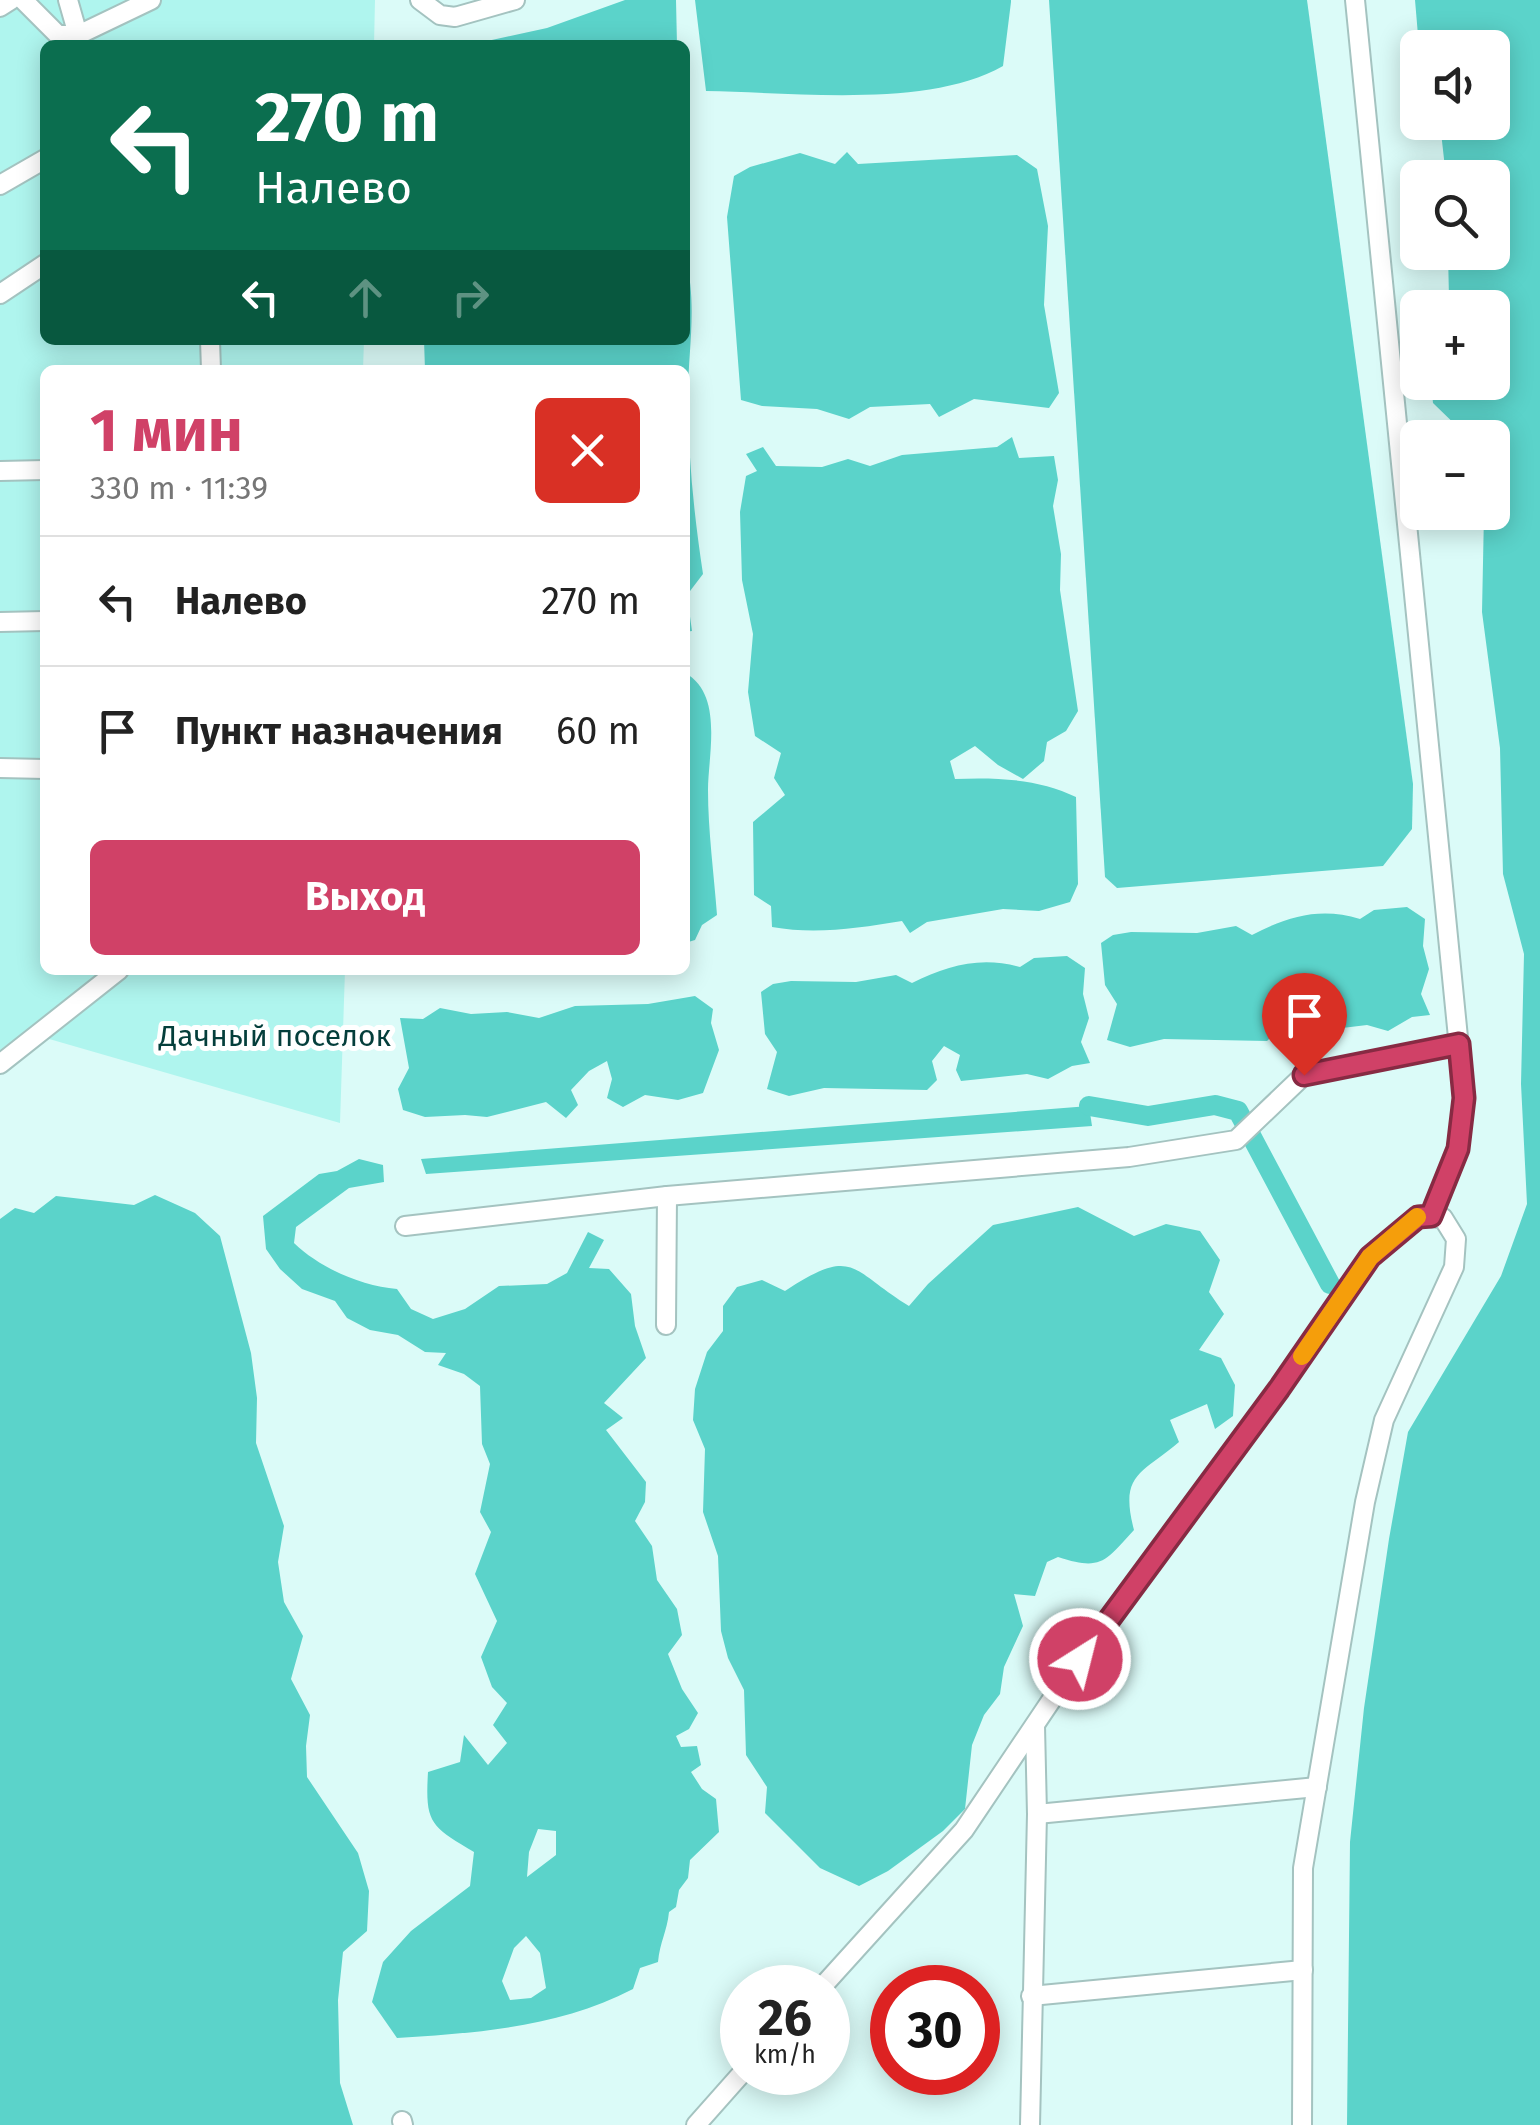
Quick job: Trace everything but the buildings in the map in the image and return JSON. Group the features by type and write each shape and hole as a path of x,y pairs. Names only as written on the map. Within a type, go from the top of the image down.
{"street":[{"path":"0,7 11,0"},
{"path":"23,0 59,40 151,0"},
{"path":"68,0 78,35"},
{"path":"420,0 440,16 454,17 516,0"},
{"path":"1354,0 1464,1098 1458,1149 1431,1216"},
{"path":"0,186 40,162"},
{"path":"0,294 40,267"},
{"path":"0,472 40,470"},
{"path":"0,622 40,621"},
{"path":"0,768 40,769"},
{"path":"0,1064 114,975"},
{"path":"405,1226 666,1196 1129,1157 1236,1140 1304,1075 1459,1044"},
{"path":"666,1196 666,1325"},
{"path":"842,1965 964,1830 1080,1659 1279,1389 1370,1257 1418,1217 1443,1218 1456,1240 1454,1266 1384,1420 1365,1502 1303,1868 1302,2125"},
{"path":"1030,2125 1037,1814 1035,1725"},
{"path":"1037,1814 1317,1787"},
{"path":"1031,1996 1303,1970"},
{"path":"696,2125 723,2095"}],"green space":[{"name":"Дачный поселок","path":"0,0 375,0 374,40 40,40 40,345 364,345 363,365 40,365 40,975 345,975 340,1123 25,1032 0,1050"}],"shaded area":[{"path":"625,0 676,0 677,40 492,40 547,28"},
{"path":"695,0 1011,2 1003,66 937,88 818,95 706,91"},
{"path":"1049,0 1307,0 1413,784 1412,829 1383,866 1117,888 1105,877"},
{"path":"1415,0 1540,0 1540,2125 1347,2125 1350,1842 1364,1708 1408,1432 1501,1276 1527,1204 1521,1084 1524,954 1503,874 1500,748 1482,612 1484,530 1510,530 1510,420 1450,420 1433,400 1510,400 1510,290 1449,290 1448,270 1510,270 1510,160 1444,160 1442,140 1510,140 1510,30 1418,30"},
{"path":"847,152 858,164 1017,155 1037,169 1048,226 1044,305 1059,393 1049,408 974,399 939,417 930,404 870,407 849,419 817,409 762,406 741,400 727,217 734,176 750,167 800,153 835,164"},
{"path":"690,286 692,309 689,365 425,365 424,345 690,345"},
{"path":"1012,437 1019,458 1054,456 1058,480 1053,506 1061,554 1060,590 1078,711 1066,731 1047,742 1044,761 1023,779 975,746 950,761 955,779 1017,781 1048,786 1076,797 1078,884 1070,902 1039,911 1003,909 927,922 910,933 902,921 821,930 772,927 771,906 754,895 753,822 785,795 774,778 781,753 755,736 748,692 753,634 742,580 740,512 746,476 757,471 746,454 763,447 776,466 822,467 848,459 870,466 902,455 997,447"},
{"path":"690,454 694,508 703,574 690,591"},
{"path":"690,677 705,695 711,726 708,805 717,915 702,925 695,940 690,942"},
{"path":"1407,907 1425,919 1423,946 1429,969 1421,994 1430,1015 1412,1017 1388,1031 1367,1025 1301,1033 1296,1022 1300,1006 1284,997 1272,1013 1277,1031 1267,1041 1164,1039 1130,1047 1107,1040 1117,1004 1105,985 1101,943 1113,935 1197,933 1236,926 1252,935 1305,915 1360,919 1374,910"},
{"path":"1067,956 1085,968 1083,994 1089,1018 1081,1042 1090,1063 1072,1066 1048,1079 1027,1074 961,1081 956,1070 960,1055 944,1046 932,1061 937,1080 927,1090 824,1088 789,1096 767,1089 777,1052 765,1034 761,992 773,984 856,982 896,975 912,983 965,964 992,962 1020,967 1034,958"},
{"path":"695,996 713,1009 711,1023 719,1050 703,1093 678,1100 645,1095 623,1107 607,1098 612,1079 607,1061 589,1071 571,1090 578,1105 566,1118 546,1102 487,1117 425,1117 403,1110 398,1089 409,1068 400,1018 423,1019 440,1008 539,1018 575,1006 648,1004"},
{"path":"1089,1106 1092,1126 426,1174 421,1159"},
{"path":"359,1159 383,1165 384,1182 349,1188 296,1227 294,1243 342,1274 397,1289 411,1309 433,1319 465,1309 499,1286 547,1284 567,1273 588,1232 604,1240 589,1268 609,1269 631,1294 635,1326 646,1358 604,1403 623,1418 606,1430 646,1482 645,1502 635,1521 652,1546 657,1580 677,1609 682,1635 668,1654 682,1689 698,1713 689,1729 676,1736 681,1747 697,1746 701,1765 691,1772 702,1789 716,1799 719,1832 690,1860 688,1878 679,1890 676,1907 669,1912 658,1962 640,1968 633,1989 548,2020 397,2038 372,2002 383,1962 411,1931 470,1886 474,1852 433,1821 428,1802 428,1772 460,1762 464,1735 488,1765 507,1743 493,1725 507,1703 492,1687 481,1657 497,1621 475,1574 491,1532 480,1512 490,1464 482,1444 480,1386 464,1374 438,1365 446,1353 425,1352 398,1335 370,1330 347,1318 335,1301 302,1289 266,1249 263,1216 319,1174 337,1171","holes":["538,1829 556,1831 556,1855 527,1877 529,1852","526,1936 540,1953 546,1988 531,1998 510,2000 502,1981 514,1948"]},
{"path":"155,1195 195,1213 220,1236 251,1353 257,1398 256,1443 284,1526 278,1562 284,1602 303,1636 291,1679 310,1715 307,1777 358,1853 369,1891 367,1931 343,1952 338,2000 340,2083 353,2125 0,2125 0,1219 15,1208 34,1213 56,1196 134,1205"},
{"path":"1078,1207 1134,1236 1166,1224 1200,1231 1220,1260 1209,1292 1224,1314 1199,1350 1221,1358 1235,1385 1233,1416 1215,1429 1207,1404 1170,1420 1179,1442 1145,1469 1132,1486 1130,1511 1134,1530 1101,1561 1084,1563 1058,1557 1047,1562 1035,1596 1014,1594 1023,1626 1004,1667 1000,1694 984,1715 972,1745 965,1809 943,1831 888,1871 859,1886 820,1868 765,1813 767,1787 746,1755 744,1690 728,1658 721,1631 718,1556 703,1512 705,1449 693,1420 695,1389 707,1352 723,1331 723,1306 737,1287 762,1280 785,1291 808,1277 839,1266 862,1273 909,1306 993,1225"}],"waterway":[{"path":"1089,1106 1148,1116 1215,1105 1238,1111 1330,1284"}],"slow traffic":[{"path":"1302,1356 1370,1257 1417,1217"}],"route":[{"path":"1080,1659 1279,1389 1370,1257 1418,1217 1431,1216 1458,1149 1464,1098 1459,1044 1304,1075"}]}
